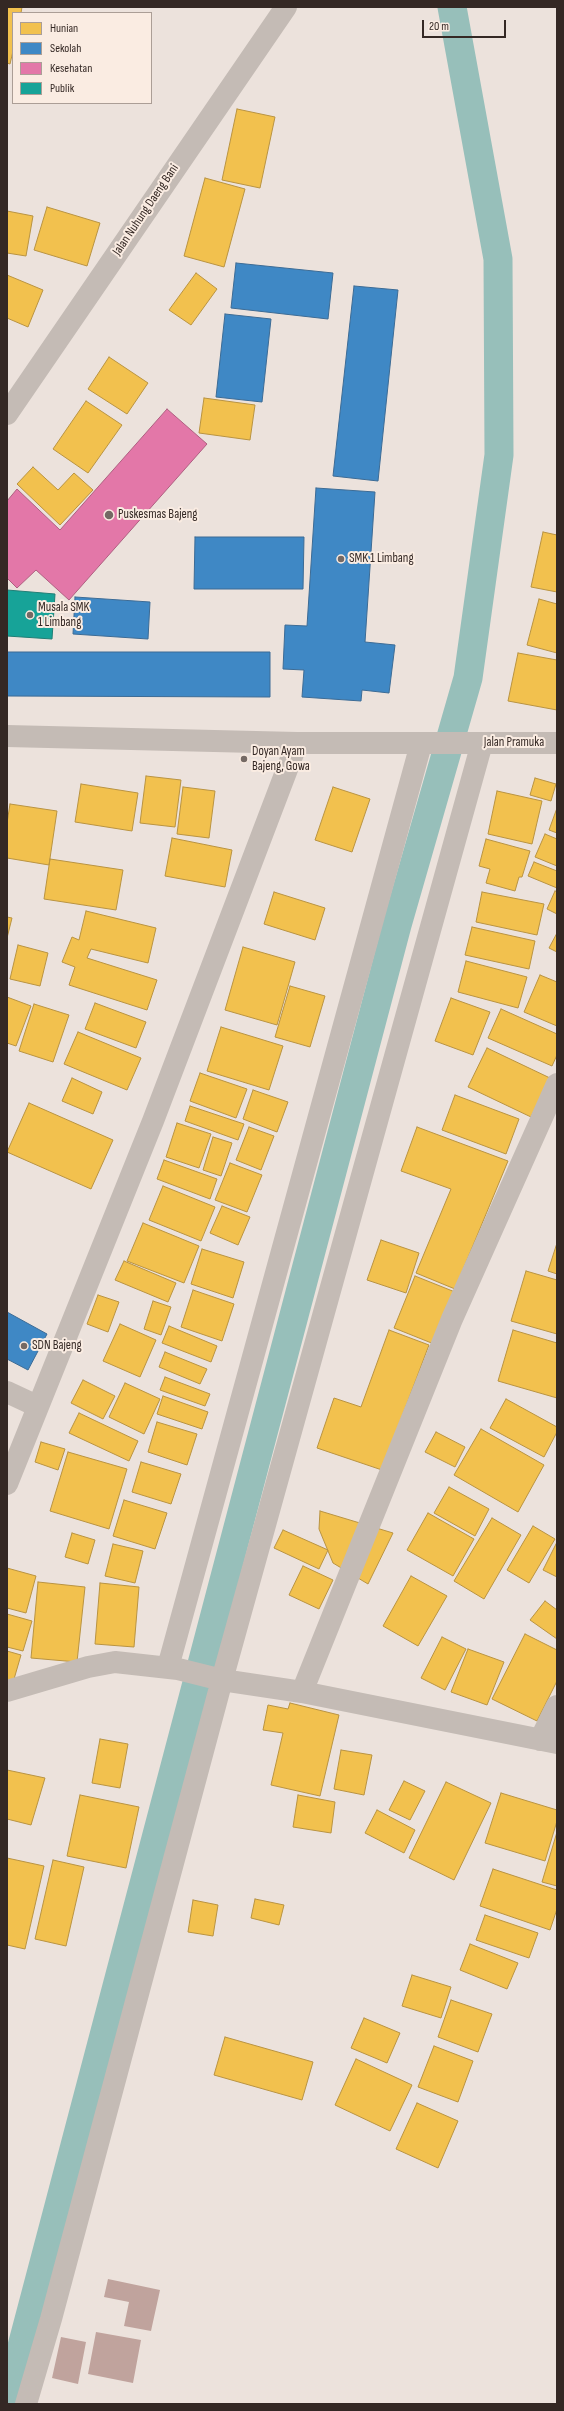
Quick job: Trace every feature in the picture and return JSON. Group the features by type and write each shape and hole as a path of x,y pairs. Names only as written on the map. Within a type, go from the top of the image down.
{"street":[{"name":"Jalan Nuhung Daeng Bani","path":"7,414 286,7"},
{"name":"Jalan Pramuka","path":"7,736 297,743 557,743"},
{"path":"7,1484 37,1406 153,1121 297,743"},
{"path":"173,1668 427,744"},
{"path":"26,2404 53,2311 217,1679 476,744"},
{"path":"302,1692 452,1319 557,1084"},
{"path":"7,1392 37,1406"},
{"path":"7,1691 88,1667 115,1662 173,1668 217,1679 302,1692 548,1741 557,1706"}],"building: Hunian":[{"path":"7,7 22,7 21,12 12,12 12,55 10,64 7,63"},
{"path":"237,109 275,117 260,188 222,180"},
{"path":"205,178 245,189 224,267 184,256"},
{"path":"47,207 100,223 87,266 34,250"},
{"path":"7,211 33,216 26,256 7,253"},
{"path":"196,273 217,289 191,325 169,310"},
{"path":"7,275 43,290 28,327 7,318"},
{"path":"109,357 148,383 127,414 88,389"},
{"path":"204,398 255,405 250,440 199,433"},
{"path":"86,401 122,425 88,473 53,449"},
{"path":"33,467 58,490 74,473 93,490 60,525 17,484"},
{"path":"543,532 557,535 557,592 531,587"},
{"path":"539,599 557,604 557,653 527,645"},
{"path":"518,653 557,660 557,710 508,701"},
{"path":"146,776 181,780 175,827 140,823"},
{"path":"535,778 556,784 551,801 530,795"},
{"path":"81,784 138,793 132,831 75,822"},
{"path":"183,787 215,791 209,838 177,834"},
{"path":"333,787 370,799 352,852 315,840"},
{"path":"497,791 542,801 532,844 488,834"},
{"path":"10,804 57,811 49,865 7,858 7,823"},
{"path":"557,808 557,833 549,830"},
{"path":"545,834 557,839 557,866 535,857"},
{"path":"172,838 232,850 225,887 165,876"},
{"path":"486,839 530,851 522,877 519,877 515,891 486,883 490,869 479,866"},
{"path":"50,859 123,870 116,910 44,899"},
{"path":"534,862 557,871 557,888 528,876"},
{"path":"555,891 557,892 557,914 547,909"},
{"path":"274,892 325,908 315,940 264,924"},
{"path":"482,892 544,904 537,935 476,922"},
{"path":"86,911 156,928 148,963 91,949 87,958 157,980 147,1010 69,985 75,967 62,962 72,937 79,940"},
{"path":"7,917 12,918 7,938"},
{"path":"472,927 535,941 529,969 465,955"},
{"path":"557,933 557,952 549,948"},
{"path":"18,945 48,953 40,986 10,979"},
{"path":"243,947 295,962 277,1025 225,1010"},
{"path":"466,961 527,977 518,1008 458,992"},
{"path":"540,975 557,982 557,1026 524,1012"},
{"path":"290,986 325,996 310,1047 275,1037"},
{"path":"7,997 31,1006 16,1046 7,1043"},
{"path":"451,998 490,1012 473,1055 435,1041"},
{"path":"95,1003 146,1022 136,1048 85,1029"},
{"path":"34,1004 69,1015 53,1062 19,1051"},
{"path":"501,1009 557,1034 557,1055 552,1066 488,1038"},
{"path":"221,1027 283,1046 269,1090 207,1071"},
{"path":"78,1032 141,1058 127,1090 64,1064"},
{"path":"487,1048 550,1078 531,1117 468,1087"},
{"path":"200,1073 247,1089 236,1118 190,1101"},
{"path":"72,1078 102,1092 93,1114 62,1101"},
{"path":"253,1090 288,1102 277,1132 243,1119"},
{"path":"455,1095 519,1119 506,1154 442,1130"},
{"path":"29,1103 113,1140 91,1189 7,1152"},
{"path":"190,1106 244,1124 238,1140 185,1121"},
{"path":"177,1123 211,1134 199,1168 166,1157"},
{"path":"249,1127 274,1136 261,1170 236,1160"},
{"path":"417,1127 508,1161 455,1289 416,1273 451,1189 401,1171"},
{"path":"213,1137 232,1143 221,1176 203,1170"},
{"path":"164,1160 217,1179 210,1199 157,1179"},
{"path":"230,1163 262,1175 247,1212 215,1200"},
{"path":"163,1186 215,1207 201,1241 149,1220"},
{"path":"222,1206 250,1217 238,1245 210,1233"},
{"path":"143,1223 199,1246 184,1283 127,1261"},
{"path":"381,1240 419,1253 406,1293 367,1280"},
{"path":"557,1243 557,1274 548,1271"},
{"path":"202,1249 244,1262 233,1298 191,1284"},
{"path":"124,1261 176,1283 168,1302 115,1280"},
{"path":"526,1271 557,1280 557,1334 511,1321"},
{"path":"415,1276 455,1292 434,1344 394,1328"},
{"path":"193,1290 234,1304 222,1341 181,1327"},
{"path":"98,1295 119,1302 108,1332 87,1324"},
{"path":"153,1301 171,1307 161,1335 144,1329"},
{"path":"120,1324 156,1340 140,1377 103,1361"},
{"path":"169,1326 217,1346 211,1362 162,1343"},
{"path":"389,1330 429,1345 382,1470 317,1448 334,1398 361,1407"},
{"path":"513,1330 557,1343 557,1398 498,1381"},
{"path":"165,1352 207,1369 200,1384 159,1367"},
{"path":"165,1377 210,1394 205,1406 160,1390"},
{"path":"83,1380 115,1396 103,1419 71,1403"},
{"path":"125,1383 160,1399 144,1434 109,1417"},
{"path":"163,1396 208,1412 202,1429 157,1414"},
{"path":"506,1399 557,1427 557,1432 544,1457 490,1428"},
{"path":"79,1413 138,1441 129,1461 69,1433"},
{"path":"157,1422 197,1434 187,1465 148,1452"},
{"path":"481,1429 544,1465 518,1512 454,1475"},
{"path":"436,1432 465,1447 455,1467 425,1452"},
{"path":"41,1442 65,1449 58,1470 35,1462"},
{"path":"68,1452 127,1469 109,1529 50,1511"},
{"path":"141,1462 181,1474 171,1504 132,1492"},
{"path":"449,1487 489,1509 475,1536 434,1513"},
{"path":"124,1500 167,1513 155,1549 113,1536"},
{"path":"320,1511 393,1533 368,1584 333,1563 319,1529"},
{"path":"428,1513 474,1539 453,1576 407,1550"},
{"path":"492,1518 521,1535 484,1599 454,1581"},
{"path":"533,1526 555,1539 529,1583 507,1570"},
{"path":"283,1530 328,1550 319,1569 274,1548"},
{"path":"72,1533 95,1540 88,1564 65,1557"},
{"path":"557,1542 557,1577 543,1570"},
{"path":"113,1544 143,1551 135,1583 105,1576"},
{"path":"303,1566 333,1580 319,1609 289,1595"},
{"path":"7,1568 36,1576 26,1613 7,1608"},
{"path":"411,1576 447,1596 418,1646 383,1626"},
{"path":"38,1582 85,1587 77,1662 31,1658"},
{"path":"100,1583 139,1587 134,1647 95,1644"},
{"path":"545,1601 557,1610 557,1639 530,1620"},
{"path":"7,1614 32,1621 23,1651 7,1647"},
{"path":"525,1634 557,1650 557,1681 537,1721 492,1699"},
{"path":"442,1637 466,1649 445,1690 421,1678"},
{"path":"468,1649 504,1662 487,1705 451,1692"},
{"path":"7,1651 21,1655 12,1686 7,1684"},
{"path":"290,1703 339,1715 320,1796 271,1785 283,1733 263,1730 268,1705 288,1709"},
{"path":"100,1739 128,1744 120,1788 92,1783"},
{"path":"341,1750 372,1755 364,1795 334,1789"},
{"path":"7,1770 45,1778 31,1825 7,1819"},
{"path":"404,1781 425,1791 410,1820 389,1810"},
{"path":"446,1782 491,1803 454,1880 409,1858"},
{"path":"501,1793 557,1810 557,1821 545,1861 485,1843"},
{"path":"80,1795 139,1807 126,1868 67,1856"},
{"path":"298,1795 335,1802 331,1833 293,1827"},
{"path":"377,1810 415,1830 404,1853 365,1833"},
{"path":"557,1832 557,1886 542,1882"},
{"path":"7,1858 44,1866 25,1949 7,1945"},
{"path":"53,1860 84,1867 66,1946 35,1939"},
{"path":"493,1869 557,1890 557,1909 550,1930 480,1906"},
{"path":"255,1899 284,1905 279,1925 251,1918"},
{"path":"193,1900 218,1905 213,1936 188,1932"},
{"path":"485,1915 538,1933 529,1958 476,1940"},
{"path":"470,1944 518,1963 507,1989 460,1970"},
{"path":"412,1975 451,1987 441,2018 402,2006"},
{"path":"451,2000 492,2014 478,2052 438,2037"},
{"path":"364,2018 400,2033 387,2063 351,2048"},
{"path":"225,2037 313,2062 302,2100 214,2075"},
{"path":"434,2046 473,2061 458,2102 418,2087"},
{"path":"356,2059 412,2085 390,2131 335,2105"},
{"path":"417,2103 458,2121 438,2168 396,2149"}],"building: Sekolah":[{"path":"236,263 333,273 328,319 231,308"},
{"path":"354,286 398,290 378,481 333,476"},
{"path":"225,314 271,319 262,402 216,397"},
{"name":"SMK 1 Limbang","path":"316,488 375,492 365,642 395,645 389,693 362,690 361,701 302,697 304,670 283,669 285,625 307,626"},
{"path":"195,537 304,537 303,589 194,589"},
{"path":"75,597 150,602 148,639 73,634"},
{"path":"7,652 270,652 270,697 7,696"},
{"name":"SDN Bajeng","path":"7,1312 47,1334 28,1370 7,1359"}],"building: Kesehatan":[{"name":"Puskesmas Bajeng","path":"167,409 207,444 69,600 36,570 17,588 7,578 7,501 17,489 60,530"}],"building: Publik":[{"name":"Musala SMK 1 Limbang","path":"7,590 55,594 52,639 7,636"}],"building: Lainnya":[{"path":"108,2279 160,2290 151,2331 124,2326 129,2302 104,2297"},
{"path":"96,2332 141,2340 133,2383 88,2374"},
{"path":"61,2337 86,2342 78,2384 52,2378"}],"waterway":[{"path":"7,2403 397,925 468,678 499,455 498,259 452,7"}],"place":[{"name":"Puskesmas Bajeng","path":"109,515"},
{"name":"SMK 1 Limbang","path":"341,559"},
{"name":"Musala SMK 1 Limbang","path":"30,615"},
{"name":"Doyan Ayam Bajeng, Gowa","path":"244,759"},
{"name":"SDN Bajeng","path":"24,1346"}]}
